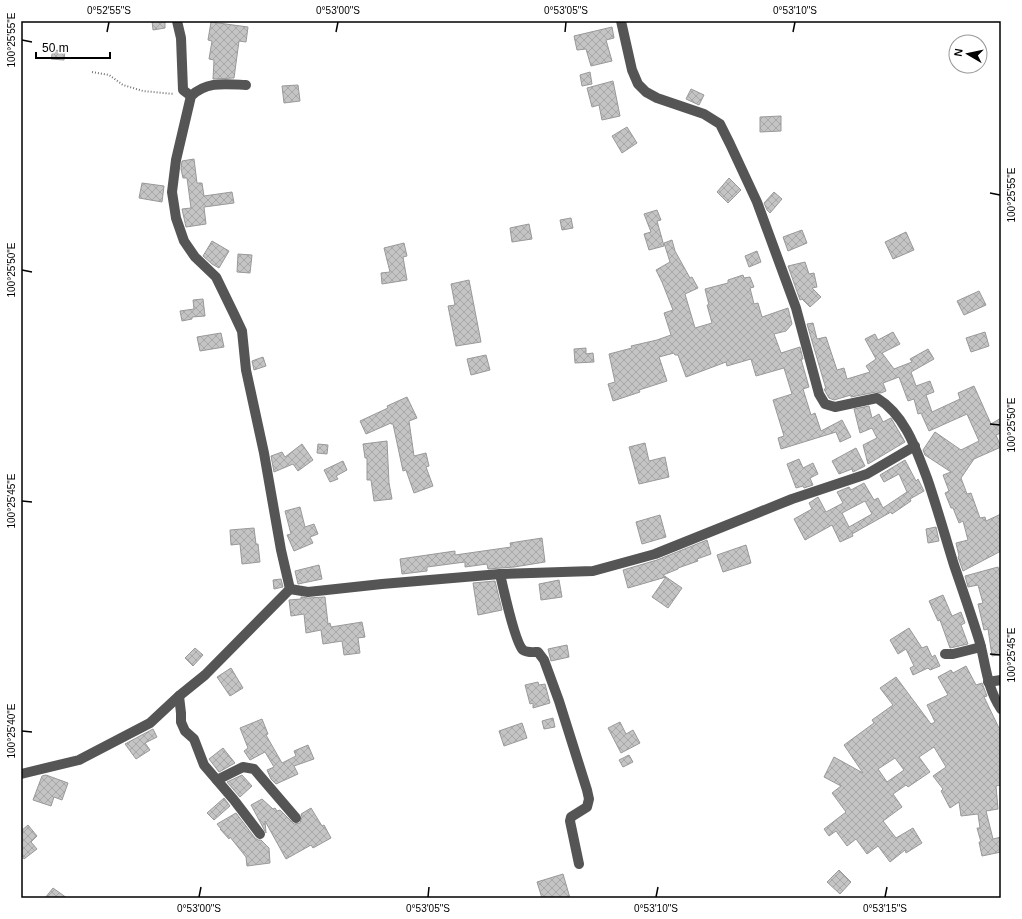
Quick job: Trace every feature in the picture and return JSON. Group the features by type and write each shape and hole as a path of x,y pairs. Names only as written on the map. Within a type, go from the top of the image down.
{"street":[{"path":"177,21 181,38 183,90 191,96"},
{"path":"621,21 632,70 638,84 646,92 657,98 704,114 720,124 760,209 796,308 819,394 825,404 835,407 876,398 885,403 897,416 915,446 939,512 981,647 988,682 1001,709"},
{"path":"246,85 211,85 199,88 191,96 176,160 172,192 176,218 184,241 195,257 216,277 242,331 246,370 290,589"},
{"path":"290,589 308,592 500,574 593,571 655,554 792,499 867,474 915,446"},
{"path":"500,574 507,606 519,643 523,650 527,652 538,652 544,660 559,701 587,790 589,799 588,807 571,817 570,821 579,864"},
{"path":"21,774 79,760 150,723 179,696 205,675 290,589"},
{"path":"945,654 954,654 981,647"},
{"path":"988,682 1001,680"},
{"path":"179,696 181,722 185,731 194,739 204,765 243,811 260,834"},
{"path":"217,780 243,767 254,769 296,818"}],"path":[{"path":"92,72 109,75 123,85 143,91 191,96"}],"building":[{"path":"152,21 165,21 165,28 153,30"},
{"path":"211,22 248,27 246,42 239,41 234,78 213,79 214,60 209,59 212,41 208,40"},
{"path":"612,27 614,38 606,40 612,61 591,66 586,49 577,50 574,36"},
{"path":"53,50 65,51 64,60 51,59"},
{"path":"590,72 592,84 582,86 580,75"},
{"path":"613,81 620,116 602,120 599,105 592,107 587,88"},
{"path":"298,85 300,101 284,103 282,86"},
{"path":"691,89 704,95 699,105 686,99"},
{"path":"781,116 781,131 760,132 760,117"},
{"path":"627,127 637,143 622,153 612,136"},
{"path":"194,159 197,183 202,183 204,196 232,192 234,203 204,207 206,224 186,227 182,209 191,208 187,178 183,178 181,169 182,161"},
{"path":"729,178 741,190 728,203 717,192"},
{"path":"142,183 164,186 162,202 139,198"},
{"path":"774,192 782,199 770,213 764,203"},
{"path":"657,210 661,220 657,221 664,246 649,250 644,234 651,232 644,214"},
{"path":"571,218 573,228 562,230 560,220"},
{"path":"529,224 532,239 512,242 510,228"},
{"path":"802,230 807,243 788,251 783,237"},
{"path":"906,232 914,250 893,259 885,242"},
{"path":"672,240 675,251 690,278 692,277 698,288 685,294 695,328 712,323 707,305 709,305 705,289 728,283 728,280 743,275 744,278 750,277 754,287 750,288 754,304 758,303 762,317 788,308 792,324 786,331 774,334 781,353 800,347 803,359 801,359 809,387 803,389 811,415 815,413 821,431 842,420 851,437 840,442 836,432 781,449 778,438 784,436 773,400 792,394 784,368 756,376 751,359 727,366 726,362 686,377 678,355 675,355 674,353 659,357 667,381 639,390 640,392 613,401 608,384 615,382 609,354 632,348 631,346 671,335 664,313 673,310 656,270 670,262 664,243"},
{"path":"212,241 229,251 219,268 203,256"},
{"path":"404,243 407,256 403,257 407,280 382,284 381,273 390,272 384,248"},
{"path":"757,251 761,262 749,267 745,256"},
{"path":"238,254 252,255 250,273 237,272"},
{"path":"805,262 809,274 814,273 817,287 812,288 821,297 810,307 802,299 800,300 788,266"},
{"path":"469,280 481,342 456,346 448,306 455,305 451,284"},
{"path":"979,291 986,305 964,315 957,301"},
{"path":"203,299 205,316 192,317 192,319 182,321 180,311 194,309 193,300"},
{"path":"813,323 817,339 826,337 837,370 844,368 847,379 870,372 866,366 876,359 865,339 875,334 878,340 893,332 900,344 882,353 894,369 912,362 910,359 928,349 934,359 911,372 916,386 930,381 934,392 926,395 932,412 960,399 958,393 974,386 991,424 1001,418 1001,433 996,435 1001,447 974,459 961,478 967,494 971,493 980,518 985,517 986,521 1001,514 1001,551 963,571 958,557 956,543 968,540 963,521 959,523 945,493 949,491 943,475 951,472 925,455 923,450 935,432 961,450 979,441 967,414 929,431 921,413 918,414 914,399 908,401 899,377 883,383 886,391 881,393 876,392 851,397 851,395 834,400 829,398 824,389 826,389 807,324"},
{"path":"985,332 989,346 971,352 966,338"},
{"path":"221,333 224,347 200,351 197,337"},
{"path":"586,348 586,354 593,353 594,362 575,363 574,349"},
{"path":"486,355 490,370 471,375 467,359"},
{"path":"263,357 266,366 254,370 252,361"},
{"path":"407,397 417,418 409,421 414,456 426,453 429,466 426,467 433,486 414,493 406,470 403,471 393,424 391,423 366,434 360,421"},
{"path":"869,406 872,418 879,414 883,422 891,418 905,442 868,464 863,445 877,438 872,428 860,433 854,409"},
{"path":"387,441 389,483 392,499 374,501 371,480 367,480 367,458 365,458 363,444"},
{"path":"645,443 649,461 665,457 669,477 639,484 629,447"},
{"path":"302,444 313,460 298,471 293,464 274,472 271,456 282,452 285,457"},
{"path":"318,444 328,445 327,454 317,453"},
{"path":"856,448 865,466 853,472 852,469 839,474 832,461"},
{"path":"799,459 803,468 813,463 818,474 810,478 813,485 804,488 803,486 796,488 787,464"},
{"path":"905,460 916,481 918,479 924,491 910,499 911,501 892,514 891,512 852,534 853,536 840,542 832,525 805,540 794,519 812,509 809,503 818,497 826,512 843,503 837,492 849,487 851,490 864,483 874,500 878,498 883,508 907,492 899,474 884,482 880,475","holes":["865,501 872,514 849,527 842,513"]},
{"path":"343,461 347,470 336,476 338,479 330,482 324,470"},
{"path":"300,507 305,527 314,524 318,534 310,537 313,543 294,551 287,535 291,534 285,511"},
{"path":"660,515 666,537 642,544 636,522"},
{"path":"936,527 939,541 928,543 926,529"},
{"path":"254,528 260,562 242,564 240,544 231,545 230,530"},
{"path":"542,538 545,562 488,569 487,564 465,567 465,562 427,567 427,571 402,574 400,559 455,551 455,555 511,547 510,543"},
{"path":"707,540 711,554 697,559 698,561 663,575 666,577 628,588 623,570 657,560"},
{"path":"746,545 751,563 723,572 717,555"},
{"path":"319,565 322,579 298,584 295,571"},
{"path":"998,567 1001,577 1001,596 999,596 1001,605 1001,654 992,656 988,629 984,630 978,604 983,603 978,585 968,587 965,576"},
{"path":"666,577 682,588 668,608 652,597"},
{"path":"281,579 283,587 274,589 273,580"},
{"path":"559,580 562,597 541,600 539,584"},
{"path":"495,581 502,610 478,615 473,583"},
{"path":"943,595 952,616 961,612 965,623 961,625 968,644 950,648 940,620 938,621 929,601"},
{"path":"301,597 325,597 328,624 330,623 331,627 362,622 365,637 358,638 360,653 344,655 342,641 323,644 321,630 306,633 304,614 291,616 289,600 301,599"},
{"path":"909,628 922,648 927,646 932,657 935,655 940,666 930,670 928,668 913,675 910,668 914,666 906,649 898,654 890,640"},
{"path":"567,645 569,657 551,661 548,649"},
{"path":"195,648 203,655 193,666 185,658"},
{"path":"966,666 976,685 982,683 987,696 984,697 999,728 1001,728 1001,785 996,786 998,809 986,811 993,839 1001,837 1001,852 982,856 979,842 981,842 977,828 980,828 978,814 961,816 959,802 950,808 941,791 943,789 933,776 946,767 934,747 919,757 930,772 908,787 906,785 893,794 902,807 883,821 896,838 913,828 922,843 906,853 905,850 890,862 878,846 867,854 856,839 847,846 836,831 829,836 824,829 846,812 832,793 841,786 824,777 834,757 863,773 844,745 874,723 872,720 893,705 880,688 896,677 931,724 935,722 927,705 948,695 938,677 951,670 953,673","holes":["895,758 904,770 887,782 878,769"]},
{"path":"231,668 243,688 230,696 217,677"},
{"path":"538,682 539,685 545,684 550,703 533,708 533,703 530,704 525,685"},
{"path":"553,718 555,727 544,729 542,721"},
{"path":"262,719 268,734 266,735 282,763 296,756 294,751 308,745 314,759 294,766 298,774 276,784 271,779 267,770 274,767 265,752 250,760 244,751 248,748 240,728"},
{"path":"620,722 626,734 633,730 640,743 621,753 608,728"},
{"path":"522,723 527,738 504,746 499,731"},
{"path":"153,729 157,737 145,743 150,750 136,759 125,744"},
{"path":"223,748 235,763 219,772 209,759"},
{"path":"629,755 633,762 623,767 619,760"},
{"path":"46,775 68,783 62,800 54,797 51,806 33,800 42,776"},
{"path":"242,775 252,786 240,797 227,782"},
{"path":"224,798 230,806 214,820 207,813"},
{"path":"262,799 273,809 275,808 277,811 280,810 294,824 300,823 302,817 301,814 311,808 322,826 324,825 331,838 313,848 311,845 286,859 265,821 266,833 251,805"},
{"path":"236,813 255,838 261,840 269,848 270,863 247,866 246,857 230,837 229,839 220,829 217,824"},
{"path":"28,825 37,836 31,842 37,849 24,859 21,854 21,831"},
{"path":"839,870 851,882 840,894 827,882"},
{"path":"563,874 570,898 542,898 537,882"},
{"path":"53,888 67,898 45,898"}]}
